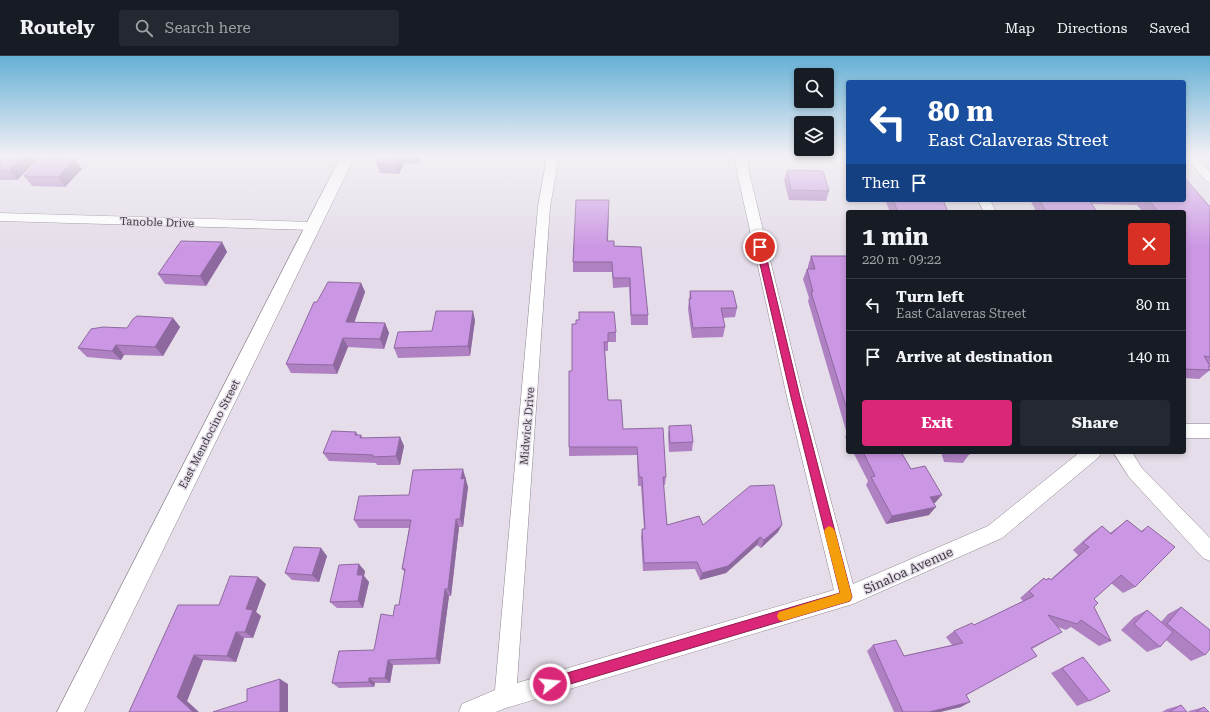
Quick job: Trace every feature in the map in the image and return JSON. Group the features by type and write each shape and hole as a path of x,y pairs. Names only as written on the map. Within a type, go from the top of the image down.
{"street":[{"name":"East Mendocino Street","path":"70,712 333,187"},
{"name":"Midwick Drive","path":"505,697 544,207 548,187"},
{"path":"746,187 795,397 846,597"},
{"name":"Tanoble Drive","path":"0,217 313,226"},
{"path":"1186,431 1210,431"},
{"name":"Sinaloa Avenue","path":"470,712 505,697 846,597 995,532 1091,454"},
{"path":"1123,454 1135,472 1210,552"}],"building":[{"path":"790,187 828,187 829,191 791,190"},
{"path":"1186,187 1192,187 1210,207 1210,357 1204,356 1210,366 1208,367 1210,370 1186,369 1186,210 1156,210 1150,202 1186,202"},
{"path":"576,200 609,200 607,241 614,241 614,246 641,247 648,315 631,315 630,278 613,278 612,262 573,262"},
{"path":"894,202 944,202 947,210 897,210"},
{"path":"1040,202 1090,202 1096,210 1046,210"},
{"path":"181,241 222,242 200,276 158,274"},
{"path":"811,256 846,256 846,406 811,292 813,292 807,269 815,269"},
{"path":"328,282 361,283 346,322 385,323 380,339 343,338 333,365 286,364 314,302 317,302"},
{"path":"690,291 733,291 737,308 721,308 725,327 693,328 689,299 691,299"},
{"path":"436,311 473,311 468,346 394,348 398,332 432,331"},
{"path":"579,312 614,312 616,332 608,333 608,342 604,342 608,400 621,400 623,429 663,428 666,477 663,477 667,525 699,516 703,525 750,486 774,485 782,525 764,540 760,537 728,566 702,573 697,562 644,563 642,529 645,529 642,477 639,477 637,447 569,447 569,371 572,371 572,324 576,324 576,320 579,320"},
{"path":"137,316 173,318 155,347 116,345 112,351 78,348 91,329 103,327 127,328"},
{"path":"691,425 693,442 670,443 669,426"},
{"path":"332,431 356,432 355,435 361,435 360,438 400,437 396,456 373,457 373,455 323,453"},
{"path":"864,454 902,454 911,469 925,466 942,495 930,497 936,507 892,516 871,477 875,476"},
{"path":"463,469 461,479 465,478 460,519 456,519 448,589 445,589 436,658 388,660 385,678 369,678 369,682 332,683 339,651 374,650 381,614 393,616 395,605 399,605 405,569 402,569 411,520 354,520 359,496 409,495 413,470"},
{"path":"1127,520 1142,532 1148,526 1175,547 1135,587 1121,575 1094,599 1098,603 1094,607 1111,641 1081,620 1077,624 1048,615 1062,632 1031,648 1037,656 966,695 970,702 929,712 903,712 873,645 896,640 904,656 963,643 954,631 972,623 974,625 1034,596 1029,591 1044,578 1046,580 1049,578 1051,580 1089,547 1083,543 1102,526 1111,534"},
{"path":"294,547 321,548 312,575 285,573"},
{"path":"359,564 357,575 363,575 358,601 330,602 339,565"},
{"path":"230,576 258,577 246,609 253,610 245,632 236,632 227,656 194,655 177,697 193,712 129,712 178,605 219,605"},
{"path":"1181,607 1210,630 1210,649 1205,655 1167,624"},
{"path":"1147,610 1173,632 1160,647 1134,624"},
{"path":"1083,657 1110,691 1089,701 1062,668"},
{"path":"280,679 280,712 213,712 247,701 247,689"},
{"path":"1181,705 1187,712 1169,712"},
{"path":"1204,707 1209,712 1196,712"}],"slow traffic":[{"path":"783,616 846,597 829,531"}],"route":[{"path":"550,684 846,597 795,397 760,247"}]}
